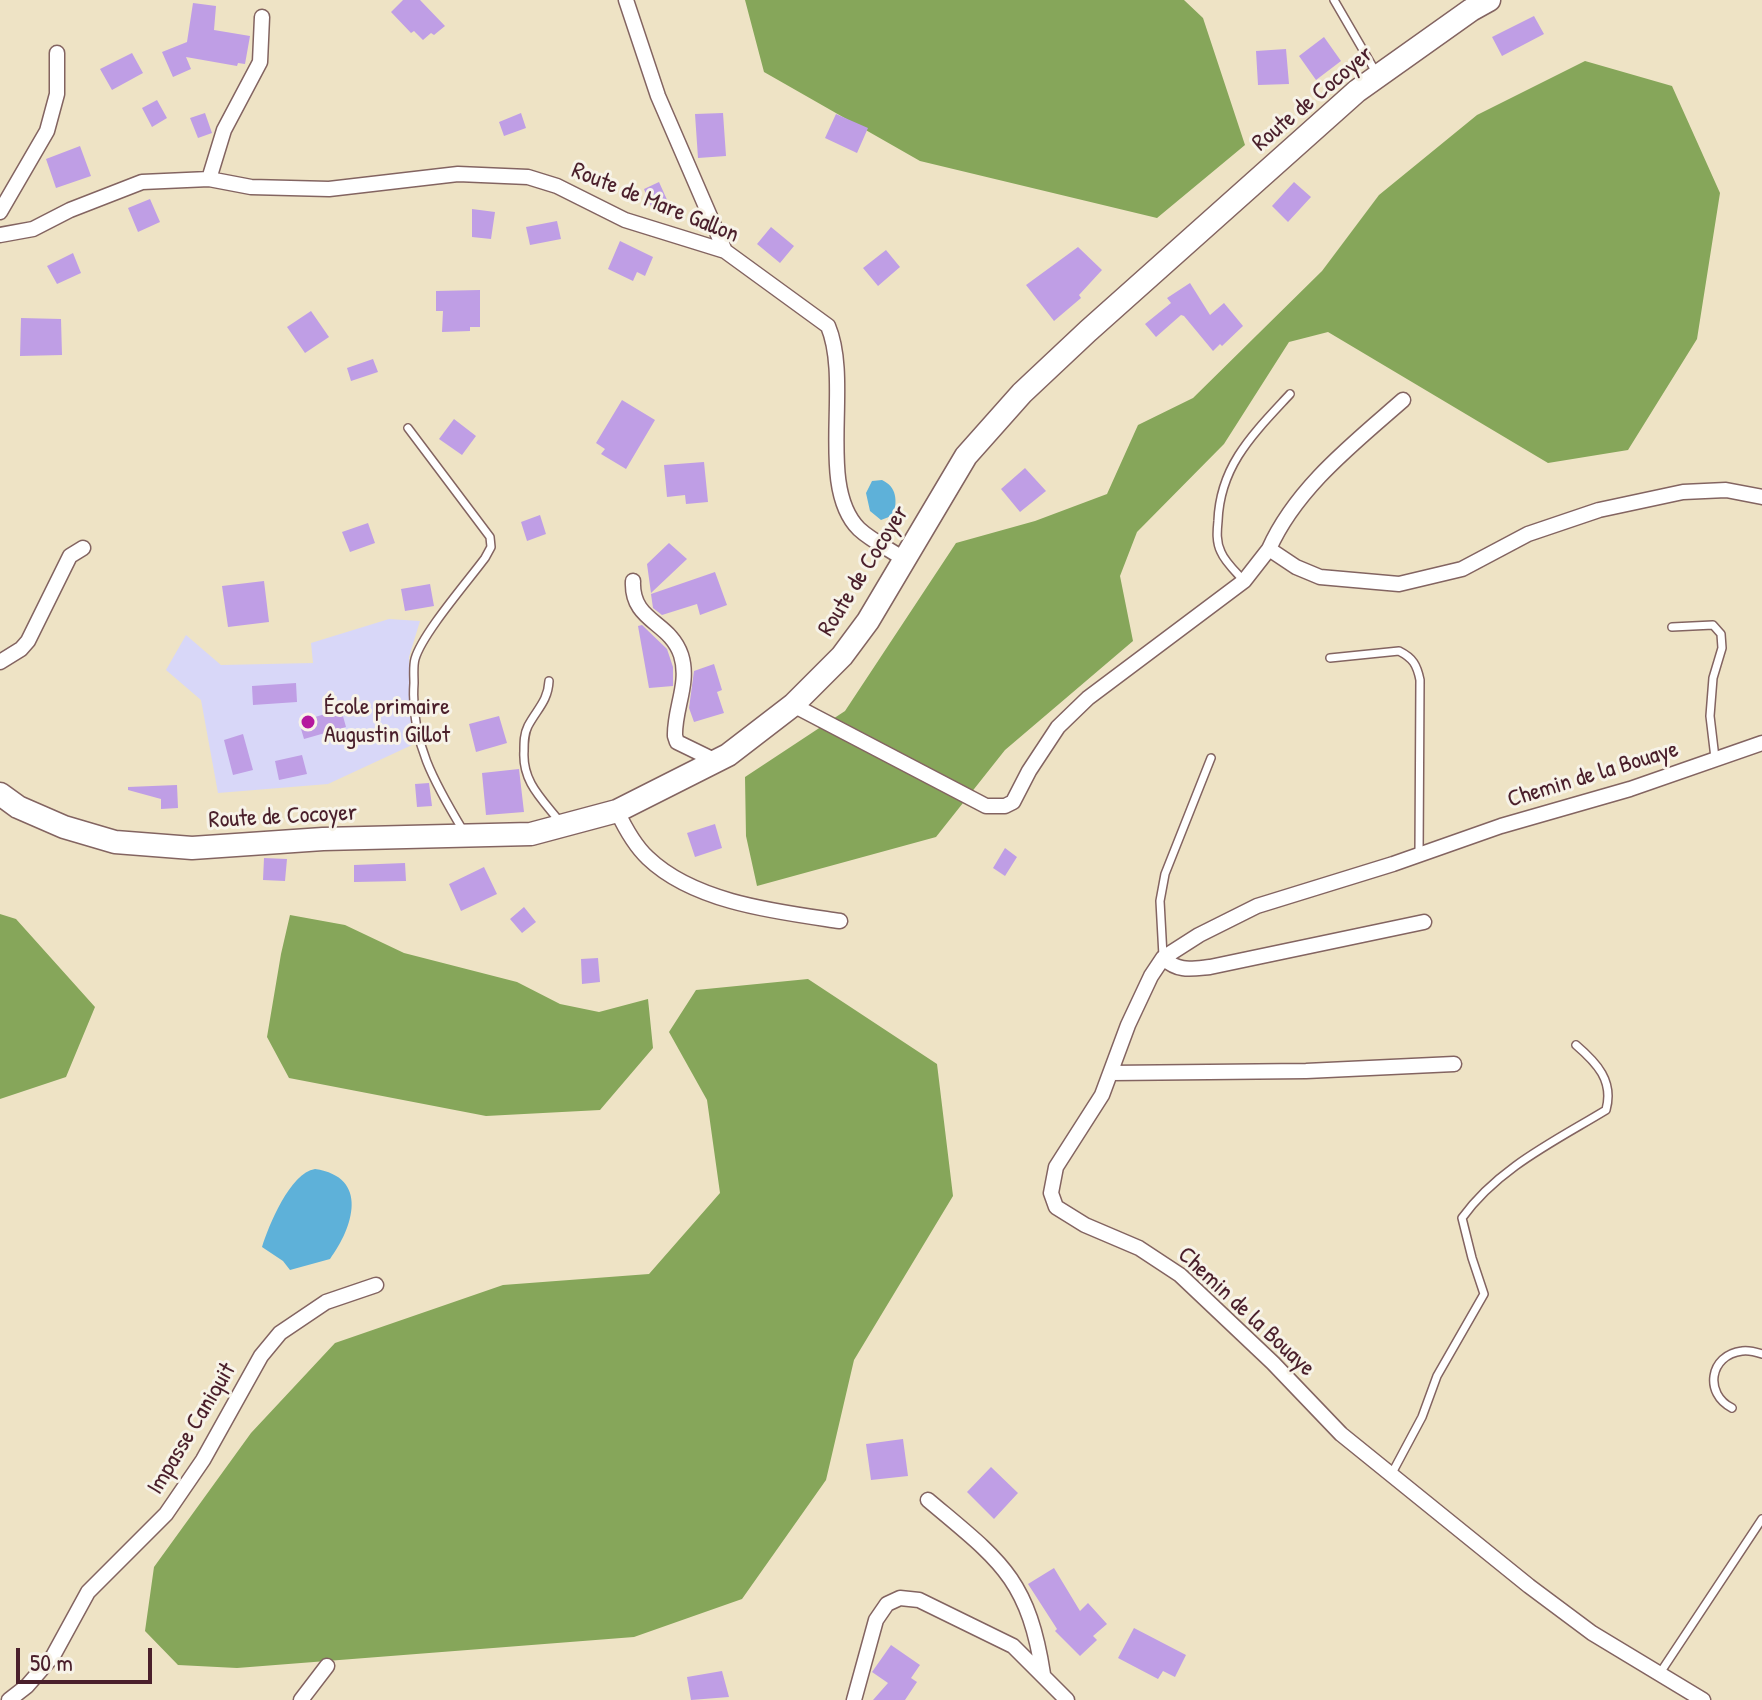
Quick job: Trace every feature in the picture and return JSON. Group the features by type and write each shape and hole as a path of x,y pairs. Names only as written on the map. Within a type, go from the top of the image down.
{"main road":[{"name":"Route de Cocoyer","path":"0,794 18,807 64,827 115,842 192,848 323,839 467,837 531,834 617,811 716,761 758,735 842,656 868,621 966,456 1022,393 1357,91 1489,0"}],"street":[{"path":"626,0 658,96 725,251"},
{"path":"209,179 224,130 260,62 262,17"},
{"path":"0,212 47,131 57,94 57,53"},
{"name":"Route de Mare Gallon","path":"0,235 33,229 70,210 142,182 209,179 251,187 329,189 458,174 528,177 557,186 625,220 725,251 828,326 835,343 837,364 836,466 842,496 860,529 905,560"},
{"path":"793,705 986,806 1005,806 1013,802 1058,727 1088,698 1244,581 1269,549 1275,534 1301,498 1337,458 1403,400"},
{"path":"1269,549 1296,567 1320,577 1399,584 1462,569 1528,534 1599,510 1683,492 1726,490 1762,497"},
{"path":"0,662 28,641 70,556 83,548"},
{"path":"633,581 632,593 641,613 676,640 683,660 684,680 675,736 677,742 716,761"},
{"name":"Chemin de la Bouaye","path":"1703,1700 1580,1624 1341,1434 1273,1363 1180,1275 1139,1248 1085,1225 1056,1207 1051,1193 1056,1167 1102,1095 1151,976 1163,958 1199,935 1257,906 1501,826 1630,789 1762,743"},
{"path":"617,811 628,833 648,859 680,880 754,908 840,921"},
{"path":"1163,958 1173,967 1183,970 1210,967 1424,922"},
{"path":"1111,1073 1306,1071 1454,1064"},
{"name":"Impasse Caniquit","path":"9,1700 34,1679 53,1656 88,1592 166,1514 203,1460 261,1356 280,1333 326,1302 376,1285"},
{"path":"928,1500 994,1556 1016,1584 1029,1610 1038,1639 1043,1674"},
{"path":"854,1700 876,1620 887,1604 900,1598 919,1600 1013,1646 1067,1700"},
{"path":"301,1700 327,1666"}],"lane":[{"path":"1334,0 1379,75"},
{"path":"1244,581 1221,553 1217,536 1219,497 1236,459 1290,394"},
{"path":"408,428 490,537 491,547 485,558 430,632 415,659 413,696 418,737 431,777 467,837"},
{"path":"1672,627 1713,625 1721,634 1722,648 1713,678 1710,716 1715,761"},
{"path":"1330,658 1399,651 1417,665 1420,680 1419,855"},
{"path":"549,681 546,700 525,735 523,763 529,783 561,824"},
{"path":"1163,958 1160,901 1165,874 1211,758"},
{"path":"1391,1475 1422,1417 1437,1376 1484,1294 1462,1218 1479,1195 1529,1156 1606,1110 1610,1096 1598,1065 1576,1045"},
{"path":"1732,1408 1721,1403 1715,1391 1713,1377 1718,1365 1742,1351 1762,1354"},
{"path":"1659,1675 1762,1519"}],"shaded area":[{"name":"École primaire Augustin Gillot","path":"389,619 420,621 409,657 412,745 328,784 218,793 201,700 166,670 186,635 221,665 313,663 311,643"}],"green space":[{"path":"745,0 1184,0 1203,18 1245,145 1157,218 920,161 764,72"},
{"path":"1585,61 1672,86 1720,193 1697,339 1628,450 1548,463 1328,332 1289,342 1224,444 1137,532 1120,576 1133,641 1005,750 936,837 757,886 746,836 745,777 845,711 956,543 1035,521 1107,494 1138,425 1193,398 1322,271 1379,195 1477,115"},
{"path":"0,914 16,919 95,1007 66,1077 0,1099"},
{"path":"290,915 345,925 404,953 517,982 560,1004 599,1012 648,999 653,1048 600,1110 486,1116 289,1078 267,1037"},
{"path":"808,979 937,1064 953,1196 854,1360 826,1480 742,1599 634,1637 237,1668 178,1665 145,1631 154,1567 251,1433 335,1343 503,1285 649,1274 720,1193 707,1100 669,1032 696,990"}],"water":[{"path":"882,480 893,490 896,504 894,515 881,520 870,511 866,493 872,481"},
{"path":"315,1169 344,1182 352,1205 350,1219 330,1259 290,1270 283,1261 262,1247 289,1190 297,1180"}],"building":[{"path":"403,0 420,0 445,26 423,40 414,31 411,33 391,12"},
{"path":"193,3 216,6 214,30 250,36 245,64 238,63 237,66 186,57 191,69 173,77 162,52 187,42"},
{"path":"1534,16 1544,34 1502,56 1492,37"},
{"path":"1324,37 1341,61 1316,80 1299,56"},
{"path":"1286,49 1289,84 1258,85 1256,51"},
{"path":"132,53 143,73 112,90 100,69"},
{"path":"157,100 167,118 152,127 142,108"},
{"path":"205,113 212,133 198,138 190,118"},
{"path":"521,113 526,128 504,136 499,122"},
{"path":"723,113 726,156 698,158 695,114"},
{"path":"836,114 868,128 857,153 825,138"},
{"path":"80,146 91,176 56,188 46,159"},
{"path":"659,182 668,202 652,209 644,189"},
{"path":"1294,182 1311,197 1288,222 1272,206"},
{"path":"150,199 160,222 138,232 128,208"},
{"path":"472,209 495,212 491,239 472,237"},
{"path":"557,221 561,239 530,245 526,227"},
{"path":"771,227 794,246 780,263 757,244"},
{"path":"620,241 653,257 645,276 637,272 633,281 608,269"},
{"path":"1078,247 1102,270 1079,295 1081,298 1054,321 1026,285"},
{"path":"886,250 900,267 878,286 863,268"},
{"path":"73,253 81,273 57,284 47,266"},
{"path":"1190,283 1210,315 1224,303 1243,326 1213,351 1184,316 1181,315 1156,337 1145,324 1171,303 1167,298"},
{"path":"480,290 480,327 470,327 470,331 442,332 443,311 436,311 436,291"},
{"path":"311,311 329,337 305,353 287,327"},
{"path":"21,318 61,319 62,355 20,356"},
{"path":"373,359 378,372 351,381 347,368"},
{"path":"622,400 655,420 626,469 601,454 605,449 596,443"},
{"path":"454,419 476,436 462,455 439,439"},
{"path":"704,462 708,502 686,504 685,495 667,497 664,465"},
{"path":"1025,468 1046,491 1020,512 1001,489"},
{"path":"540,515 546,534 527,541 521,522"},
{"path":"368,523 375,543 350,552 342,532"},
{"path":"669,543 687,559 651,593 647,564"},
{"path":"715,572 727,605 700,615 697,604 662,615 653,608 651,594"},
{"path":"264,581 269,622 228,627 222,586"},
{"path":"430,584 434,606 405,611 401,589"},
{"path":"642,625 667,649 673,667 673,686 649,688 638,626"},
{"path":"714,664 722,690 717,692 724,713 694,722 689,708 694,671"},
{"path":"296,683 297,702 253,705 252,686"},
{"path":"341,709 346,727 304,739 299,722"},
{"path":"499,716 507,743 476,752 469,724"},
{"path":"243,734 253,770 233,775 224,740"},
{"path":"302,755 307,774 279,780 275,761"},
{"path":"519,769 524,812 486,815 482,773"},
{"path":"429,783 432,806 417,807 415,784"},
{"path":"177,785 178,808 161,809 161,799 128,790 128,787"},
{"path":"715,824 722,848 695,857 687,833"},
{"path":"1005,848 1017,857 1005,876 993,868"},
{"path":"264,858 287,859 285,881 263,880"},
{"path":"405,863 406,881 354,882 354,865"},
{"path":"484,867 497,894 461,911 449,884"},
{"path":"524,907 536,922 522,933 510,919"},
{"path":"598,958 600,982 582,984 581,959"},
{"path":"903,1439 908,1476 871,1480 866,1444"},
{"path":"991,1467 1018,1493 994,1519 967,1492"},
{"path":"1054,1568 1080,1611 1088,1603 1107,1624 1093,1636 1097,1640 1080,1656 1055,1631 1057,1629 1028,1584"},
{"path":"1134,1628 1186,1655 1175,1677 1163,1671 1158,1679 1118,1658"},
{"path":"891,1645 920,1665 911,1678 917,1682 905,1700 873,1700 888,1683 872,1672"},
{"path":"722,1671 729,1697 691,1700 687,1677"}],"place":[{"name":"École primaire Augustin Gillot","path":"308,722"}]}
